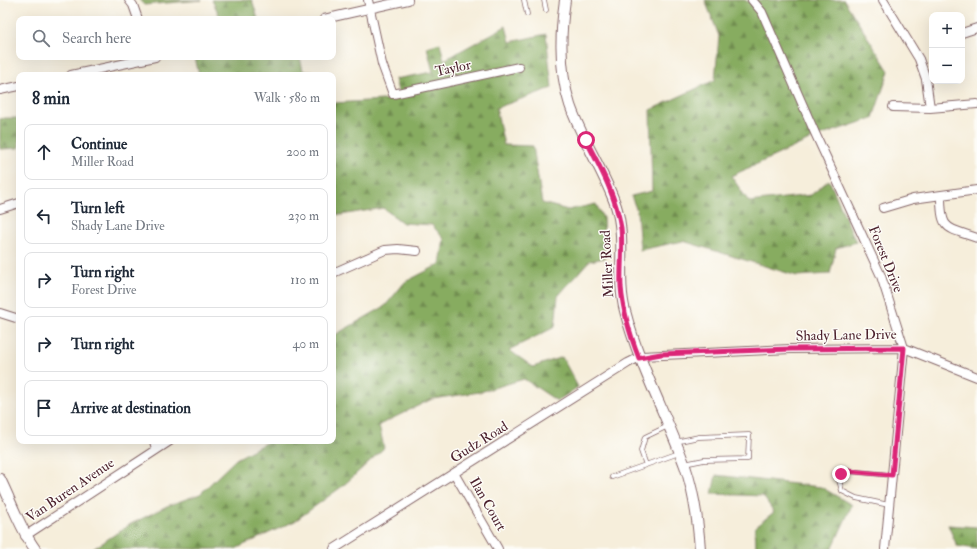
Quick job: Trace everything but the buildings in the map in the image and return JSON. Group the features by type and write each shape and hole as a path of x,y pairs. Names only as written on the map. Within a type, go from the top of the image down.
{"street":[{"path":"129,0 134,5 137,16"},
{"path":"333,16 369,4 408,0"},
{"name":"Miller Road","path":"565,0 561,34 565,85 573,111 608,182 617,209 621,230 621,286 624,309 639,358 684,464 693,493 700,549"},
{"name":"Forest Drive","path":"752,0 762,12 815,133 881,276 904,348 885,549"},
{"path":"887,1 919,59 926,79 930,108"},
{"name":"Taylor","path":"369,4 382,64 393,94 519,67"},
{"path":"965,32 977,28"},
{"path":"84,72 138,60"},
{"path":"0,90 16,87"},
{"path":"893,107 930,108 977,104"},
{"path":"883,208 913,199 977,190"},
{"path":"941,195 942,220 947,227 977,238"},
{"path":"0,209 16,204"},
{"path":"337,268 385,250 398,249 417,251"},
{"path":"0,313 16,318"},
{"name":"Shady Lane Drive","path":"639,358 661,354 791,349 904,348 977,377"},
{"name":"Gudz Road","path":"334,549 628,363 639,358"},
{"name":"Van Buren Avenue","path":"26,536 155,445"},
{"name":"Ilan Court","path":"454,473 498,549"},
{"path":"0,479 26,536 34,549"}],"lane":[{"path":"524,0 527,14"},
{"path":"544,0 546,10"},
{"path":"646,465 641,450 646,437 668,426"},
{"path":"675,442 699,438 749,435 748,460 704,460 684,464"},
{"path":"612,477 679,453"},
{"path":"889,506 856,498 842,491 839,480 841,474 847,471 892,475"}],"green space":[{"path":"139,0 202,0 144,5"},
{"path":"212,0 252,0 257,16 220,16"},
{"path":"705,0 744,0 749,2 750,0 844,0 889,71 873,118 816,137 731,176 749,202 811,195 829,180 856,242 836,248 830,274 797,276 683,241 640,250 637,211 631,196 652,191 650,110 715,80 719,36"},
{"path":"506,26 510,42 546,34 552,88 496,108 504,145 533,146 542,203 568,210 596,204 603,218 605,258 589,261 558,296 555,327 509,350 533,367 562,357 578,387 557,401 524,379 480,392 432,399 379,425 384,448 344,485 295,521 235,549 93,549 129,525 167,506 200,494 236,459 264,444 336,444 336,334 385,306 405,282 440,264 444,239 432,225 403,223 383,208 341,215 336,214 336,103 400,99 395,79 433,72 427,47 440,43 444,60"},
{"path":"196,60 301,60 303,71 311,72 198,72"},
{"path":"16,118 16,148 0,149 0,119"},
{"path":"716,475 821,487 852,505 832,549 756,549 755,527 774,512 763,496 712,494"},
{"path":"948,525 977,527 977,549 957,546"}],"route":[{"path":"586,140 608,182 617,209 621,230 621,286 624,309 639,358 642,356 661,354 791,349 904,348 892,475 847,471 841,474"}]}
